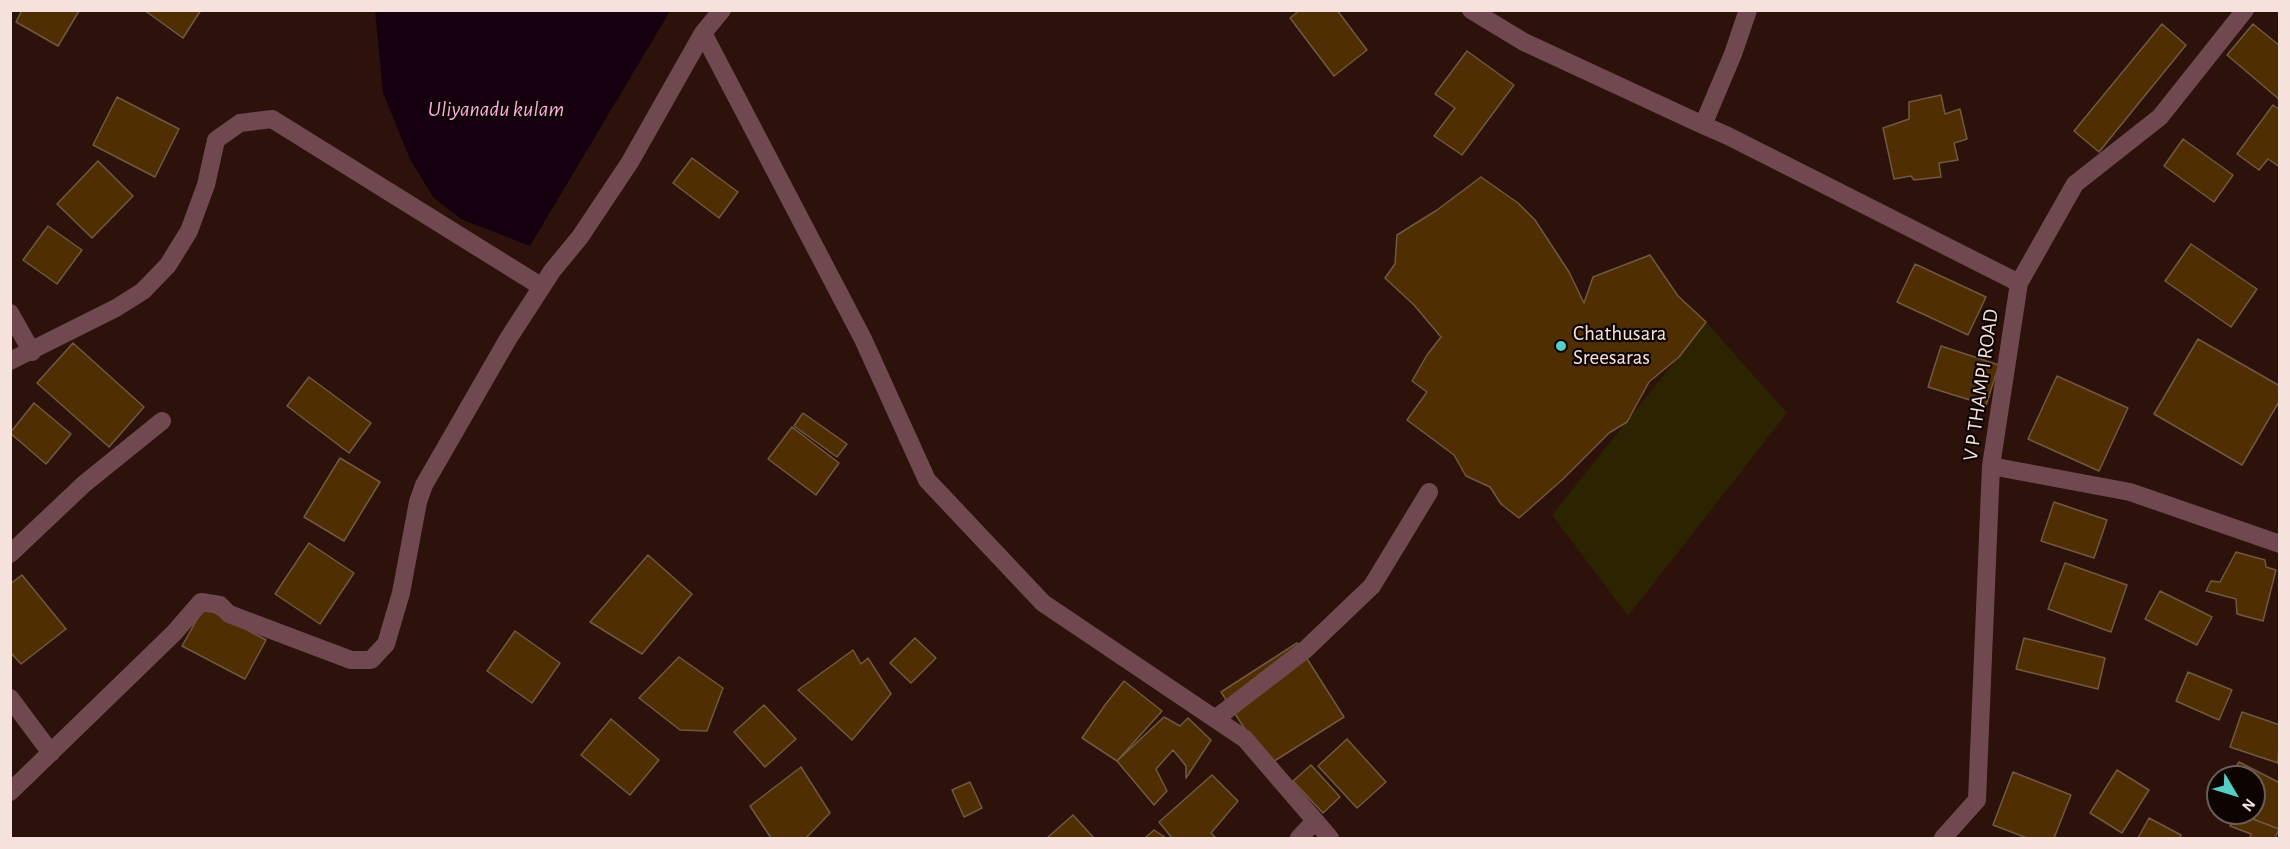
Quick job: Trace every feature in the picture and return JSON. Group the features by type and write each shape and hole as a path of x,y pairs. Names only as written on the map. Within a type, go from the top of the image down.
{"street":[{"path":"10,792 174,633 201,602 220,605 229,614 351,660 371,660 386,644 401,593 418,502 424,485 508,339 552,271 580,237 630,162 703,33 722,10"},
{"path":"1471,10 1494,16 1524,42 1728,136 2019,284"},
{"path":"1702,125 1748,10"},
{"name":"V P THAMPI ROAD","path":"1943,838 1977,800 1991,466 2019,284 2075,184 2160,117 2245,10"},
{"path":"703,33 863,339 927,480 1043,603 1245,739 1330,838"},
{"path":"10,361 116,308 142,291 168,265 189,231 206,185 216,140 240,123 272,119 542,287"},
{"path":"10,313 32,352"},
{"path":"10,554 84,484 162,421"},
{"path":"1991,466 2130,492 2280,544"},
{"path":"1215,719 1306,649 1372,586 1429,492"},
{"path":"10,698 51,753"},
{"path":"1299,838 1315,821"}],"shaded area":[{"path":"1706,322 1787,413 1628,616 1552,515"}],"water":[{"name":"Uliyanadu kulam","path":"375,10 670,11 530,246 461,219 433,197 410,159 383,93"}],"building":[{"path":"22,10 79,11 58,46 16,22"},
{"path":"144,10 201,10 183,38"},
{"path":"1300,10 1337,10 1367,50 1334,76 1290,18"},
{"path":"2162,24 2186,45 2099,152 2074,131"},
{"path":"2253,24 2280,46 2280,100 2227,55"},
{"path":"1467,51 1514,85 1462,155 1434,136 1455,108 1435,94"},
{"path":"1941,95 1945,114 1960,109 1967,139 1954,143 1958,160 1939,163 1941,177 1914,180 1911,176 1894,179 1883,128 1909,119 1909,102"},
{"path":"117,97 179,129 155,177 93,145"},
{"path":"2273,105 2280,110 2280,167 2268,159 2259,170 2237,154"},
{"path":"2183,139 2233,175 2214,202 2164,166"},
{"path":"692,158 738,192 719,218 673,183"},
{"path":"98,161 133,196 92,238 57,204"},
{"name":"Chathusara Sreesaras","path":"1481,177 1518,203 1535,220 1569,272 1584,303 1593,277 1650,255 1678,296 1706,322 1679,357 1649,382 1627,422 1609,433 1563,479 1519,518 1501,504 1490,487 1466,476 1454,455 1407,420 1427,392 1412,381 1441,337 1414,305 1385,278 1395,264 1397,235 1437,210"},
{"path":"48,226 82,250 57,284 23,260"},
{"path":"2191,244 2257,289 2231,327 2165,281"},
{"path":"1915,264 1986,297 1968,335 1897,302"},
{"path":"2198,339 2280,386 2280,400 2242,465 2154,414"},
{"path":"73,343 144,407 109,447 37,383"},
{"path":"1941,346 1999,365 1986,405 1928,387"},
{"path":"2057,376 2128,408 2099,471 2028,439"},
{"path":"309,377 371,423 349,453 287,406"},
{"path":"34,403 71,434 46,464 10,433"},
{"path":"803,413 847,444 837,457 794,426"},
{"path":"792,427 839,463 816,495 768,459"},
{"path":"340,458 380,482 344,541 304,517"},
{"path":"2054,502 2107,520 2094,558 2041,541"},
{"path":"309,543 354,573 320,624 275,594"},
{"path":"2236,552 2265,560 2266,567 2276,570 2263,621 2237,614 2236,599 2206,591 2211,581 2220,582"},
{"path":"648,555 692,594 642,654 590,622"},
{"path":"2065,563 2127,585 2111,632 2048,609"},
{"path":"22,575 66,629 21,664 10,652 10,584"},
{"path":"2160,591 2212,617 2197,645 2145,619"},
{"path":"204,607 266,640 245,679 182,646"},
{"path":"515,631 560,663 532,703 487,671"},
{"path":"915,638 936,658 911,683 890,663"},
{"path":"2024,638 2105,658 2098,689 2016,669"},
{"path":"1297,643 1344,717 1268,765 1221,692"},
{"path":"853,650 861,664 868,658 891,694 852,740 798,690"},
{"path":"679,657 723,688 707,731 680,730 639,698"},
{"path":"2188,672 2232,690 2219,720 2176,701"},
{"path":"1124,681 1162,711 1117,761 1082,738"},
{"path":"764,705 796,739 765,767 734,732"},
{"path":"2242,712 2280,725 2278,763 2230,747"},
{"path":"1164,717 1180,726 1188,718 1211,740 1186,778 1186,766 1173,750 1156,769 1167,791 1154,805 1117,761"},
{"path":"611,719 659,760 630,795 581,755"},
{"path":"1347,739 1386,782 1357,808 1318,766"},
{"path":"1311,765 1340,797 1323,813 1293,781"},
{"path":"801,767 830,813 806,838 771,838 750,806"},
{"path":"2117,770 2149,790 2122,833 2090,813"},
{"path":"2013,772 2071,795 2054,838 2027,838 1993,825"},
{"path":"1212,775 1238,801 1211,833 1216,838 1172,838 1159,822"},
{"path":"2266,776 2280,783 2279,829 2266,824"},
{"path":"970,782 982,808 964,817 952,790"},
{"path":"1073,815 1094,838 1047,838"},
{"path":"2149,818 2181,835 2180,838 2138,838"},
{"path":"2266,824 2279,829 2275,838 2250,838 2251,834 2230,826"},
{"path":"1154,830 1166,838 1145,838"}],"place":[{"name":"Chathusara Sreesaras","path":"1561,346"}]}
